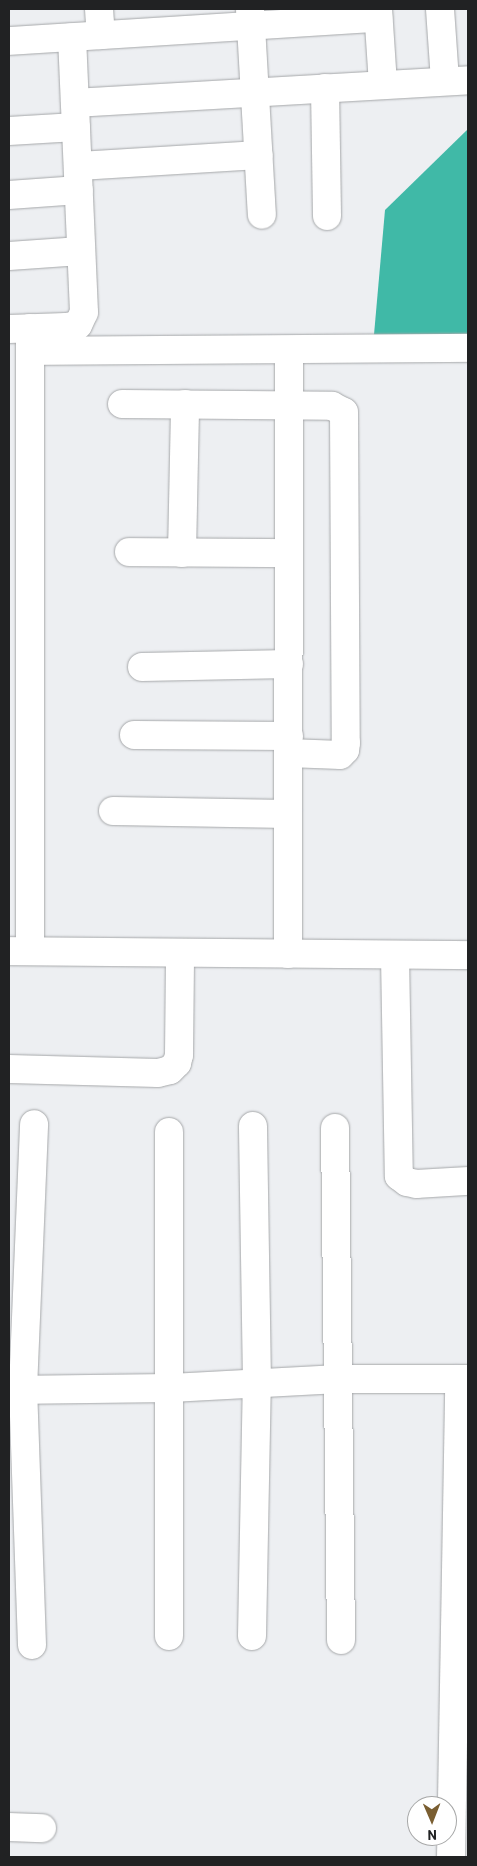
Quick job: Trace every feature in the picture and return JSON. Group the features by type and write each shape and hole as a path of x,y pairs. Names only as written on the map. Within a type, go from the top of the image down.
{"street":[{"path":"9,131 75,115 255,92 456,81 448,9"},
{"path":"9,41 72,37 100,22 378,13 382,85"},
{"path":"250,17 262,215"},
{"path":"23,336 78,325 84,312 72,37"},
{"path":"325,88 327,216"},
{"path":"9,195 79,178 259,155"},
{"path":"9,256 81,251"},
{"path":"23,336 468,348"},
{"path":"23,336 19,951 395,956 468,955"},
{"path":"288,954 289,363"},
{"path":"122,404 289,404 332,406 344,412 345,750 340,754 289,744 134,735"},
{"path":"182,553 185,404"},
{"path":"129,552 289,553"},
{"path":"142,666 289,664"},
{"path":"113,811 288,814"},
{"path":"9,1069 158,1073 170,1070 177,1064 179,1055 180,953"},
{"path":"395,956 399,1176 407,1182 417,1184 468,1181"},
{"path":"32,1645 16,1390 34,1124"},
{"path":"252,1636 257,1383 253,1126"},
{"path":"335,1128 341,1640"},
{"path":"169,1132 171,1388 169,1636"},
{"path":"16,1390 171,1388 339,1379 464,1379 460,1716 451,1857"},
{"path":"9,1828 42,1828"}],"shaded area":[{"path":"468,129 468,347 373,346 385,210"}]}
